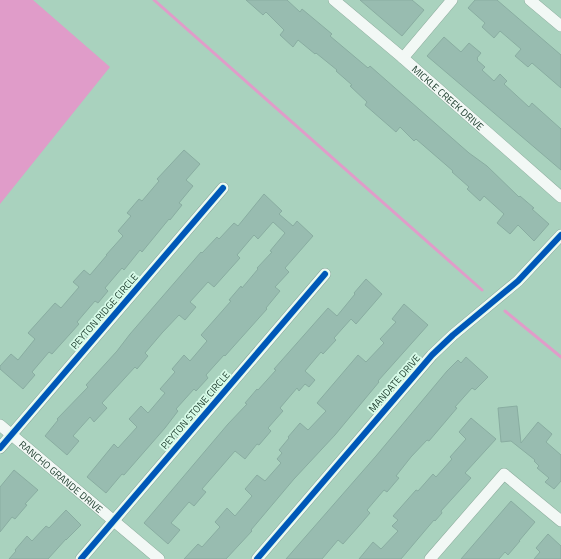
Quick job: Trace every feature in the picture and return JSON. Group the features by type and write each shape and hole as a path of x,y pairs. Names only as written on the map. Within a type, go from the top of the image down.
{"street":[{"name":"MICKLE CREEK DRIVE","path":"334,0 403,58 561,197"},
{"path":"403,58 452,0"},
{"path":"530,0 561,26"},
{"name":"PEYTON RIDGE CIRCLE","path":"0,448 223,188"},
{"name":"MANDATE DRIVE","path":"257,559 432,355 453,335 518,281 561,235"},
{"name":"PEYTON STONE CIRCLE","path":"81,559 325,274"},
{"name":"RANCHO GRANDE DRIVE","path":"0,425 159,559"},
{"path":"430,559 504,474 561,520"}],"shaded area":[{"path":"0,0 33,0 110,67 0,204"}],"building":[{"path":"246,0 287,0 300,12 302,9 332,34 330,36 368,68 370,66 469,153 487,166 519,197 520,196 534,208 532,209 549,224 534,241 518,225 510,234 497,223 504,214 484,196 480,201 467,189 469,187 452,172 453,171 416,139 414,141 400,127 396,132 365,105 367,102 350,86 352,85 336,71 337,70 298,40 293,47 280,35 284,30 266,12 263,15"},
{"path":"360,0 412,0 424,10 402,36"},
{"path":"475,0 497,0 561,55 561,88 532,63 528,67 515,56 521,49 500,31 494,38 482,27 485,23 468,8"},
{"path":"444,37 461,52 469,43 481,53 477,60 485,67 482,70 494,81 500,74 507,81 504,84 529,107 532,103 561,129 561,170 427,56"},
{"path":"184,150 200,164 186,180 193,186 179,203 182,205 142,252 140,250 124,270 122,268 105,288 108,291 98,303 95,301 77,322 79,324 52,354 49,352 32,372 35,375 23,389 0,369 0,366 11,354 18,360 35,339 28,333 55,303 61,308 79,287 73,282 84,270 90,275 123,236 118,231 131,216 127,213 139,199 142,201 159,181 157,179"},
{"path":"264,194 282,211 279,214 293,226 297,221 313,236 285,268 289,272 275,287 280,291 266,308 267,309 206,375 208,378 196,391 194,389 176,409 178,411 165,428 124,475 122,474 106,493 87,477 114,444 118,448 137,427 129,419 141,406 148,413 165,393 160,389 175,372 172,369 184,355 190,361 207,341 201,335 231,301 229,300 241,286 242,288 258,269 257,268 272,252 270,251 285,233 273,222 258,239 254,235 237,255 240,258 214,287 208,282 190,302 196,307 185,320 179,315 145,353 148,356 137,369 135,367 102,403 107,408 94,422 90,417 73,436 79,441 67,455 45,436 58,420 57,419 88,387 86,385 117,351 201,252 202,253 217,237 219,239 234,223 238,226"},
{"path":"366,279 382,294 356,324 351,319 334,338 336,340 323,354 321,352 305,371 315,380 309,387 305,384 299,391 297,388 280,408 283,411 268,428 271,431 259,445 257,444 245,459 235,451 202,489 206,492 194,506 189,502 171,523 180,530 168,544 144,523 228,424 247,404 245,403 257,389 258,390 276,370 274,369 328,308 337,316"},
{"path":"404,304 428,325 378,381 379,382 335,435 294,479 251,530 252,531 226,559 184,559 198,544 202,547 220,527 215,522 227,508 235,516 252,496 245,489 257,475 265,481 281,463 277,459 282,453 279,450 300,423 308,430 326,411 317,403 358,355 366,362 384,343 380,339 396,322 392,319"},
{"path":"466,357 488,377 475,390 472,388 455,407 457,408 429,441 427,440 411,457 396,476 399,478 387,492 384,490 367,510 370,513 343,544 338,540 322,559 286,559 376,456 447,371 458,360 461,363"},
{"path":"517,406 521,443 538,422 552,434 546,442 561,455 561,481 554,489 545,482 549,478 537,468 539,466 534,461 535,460 511,441 501,442 498,408"},
{"path":"471,418 496,439 465,473 471,478 401,559 359,559 373,542 381,549 398,531 392,526 398,520 393,516 416,490 418,491 433,474 436,477 452,459 450,457 466,439 459,432"},
{"path":"14,470 38,490 25,504 27,505 15,519 12,517 0,532 0,487"},
{"path":"511,501 535,522 508,555 505,552 499,559 461,559"},
{"path":"66,510 81,525 48,559 9,559 27,536 32,541 46,526 49,528"},
{"path":"548,534 561,546 561,559 534,559 540,552 536,548"}],"waterway":[{"path":"154,0 482,290"},
{"path":"505,311 561,357"}],"cycle path":[{"path":"0,448 223,188"},
{"path":"257,559 432,355 453,335 518,281 561,235"},
{"path":"81,559 325,274"}]}
